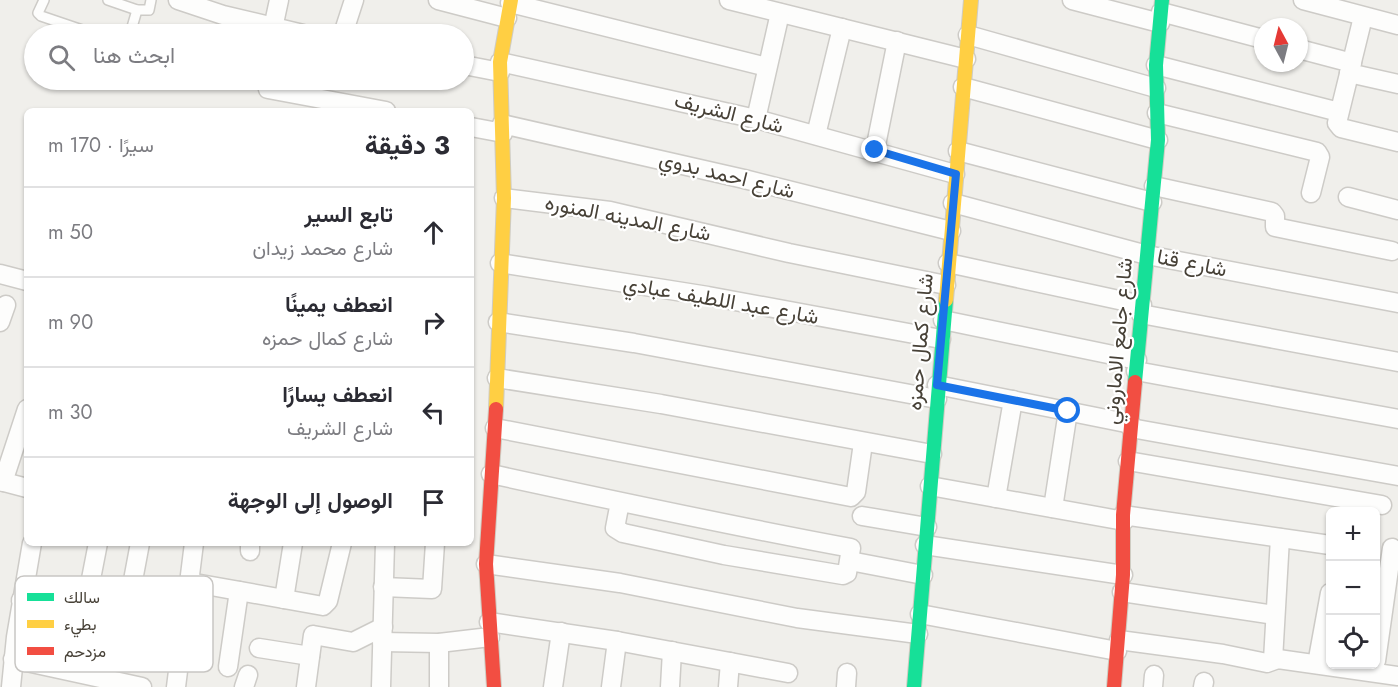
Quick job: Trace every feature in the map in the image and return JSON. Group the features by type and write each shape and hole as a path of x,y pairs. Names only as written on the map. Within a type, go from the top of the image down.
{"street":[{"path":"178,0 255,24"},
{"path":"278,24 279,0"},
{"path":"346,24 354,0"},
{"path":"438,0 509,7 768,67"},
{"path":"729,0 966,59"},
{"name":"شارع كمال حمزه","path":"914,687 941,339 971,0"},
{"path":"1072,0 1161,12 1254,37"},
{"path":"1303,0 1356,10 1398,25"},
{"path":"494,687 486,564 495,428 504,198 500,67 509,7"},
{"path":"1356,10 1350,68 1337,122 1341,128 1398,142"},
{"name":"شارع جامع الاماروني","path":"1114,687 1123,583 1128,461 1158,140 1156,65 1161,12"},
{"path":"756,119 780,13"},
{"path":"816,135 842,28"},
{"path":"968,35 1156,88"},
{"path":"875,150 897,42"},
{"path":"1308,52 1398,84"},
{"path":"1156,65 1339,112"},
{"name":"شارع الشريف","path":"474,66 500,67 756,119 956,174"},
{"path":"963,87 1158,140"},
{"path":"273,90 369,108"},
{"path":"1157,113 1317,152 1320,157 1311,193"},
{"name":"شارع احمد بدوي","path":"474,127 502,128 733,176 951,231"},
{"path":"958,151 1153,194 1272,212 1275,216 1275,227 1392,251"},
{"path":"1348,197 1398,210"},
{"name":"شارع المدينه المنوره","path":"504,198 610,210 789,253 946,285"},
{"name":"شارع قنا","path":"953,203 1147,255 1398,303"},
{"name":"شارع عبد اللطيف عبادي","path":"500,263 708,296 941,339"},
{"path":"948,263 1142,310 1398,362"},
{"path":"0,274 24,279"},
{"path":"943,320 1136,366 1398,419"},
{"path":"498,322 937,392 1013,400 1131,426 1398,476"},
{"path":"497,378 661,404 932,454"},
{"path":"996,498 1013,400"},
{"path":"1053,508 1068,411"},
{"path":"24,428 2,482 24,487"},
{"path":"495,428 851,496 856,492 863,443"},
{"path":"1128,461 1382,505"},
{"path":"491,474 620,502 762,533 851,548 847,573 843,575 724,555 624,533 615,528 620,502"},
{"path":"930,486 1053,508 1326,544"},
{"path":"862,516 926,536 1123,583 1275,615"},
{"path":"1273,660 1280,538"},
{"path":"26,576 31,546"},
{"path":"92,576 97,546"},
{"path":"134,576 139,546"},
{"path":"190,576 194,546"},
{"path":"284,599 293,546"},
{"path":"213,586 321,606 327,603 341,546"},
{"path":"381,687 385,546"},
{"path":"383,587 432,589 435,546"},
{"path":"920,614 1118,645 1223,654 1267,663 1273,660 1382,673 1388,548"},
{"path":"850,561 923,575"},
{"path":"486,564 620,583 797,618 918,634"},
{"path":"228,667 239,591"},
{"path":"1317,664 1326,615"},
{"path":"11,687 13,659 8,635 15,616"},
{"path":"306,687 314,634 353,642 383,634 439,643 489,630 561,632 788,673"},
{"path":"553,687 561,632"},
{"path":"611,687 617,641"},
{"path":"439,643 439,687"},
{"path":"259,648 310,656"},
{"path":"669,687 672,651"},
{"path":"728,687 730,662"},
{"path":"73,672 142,687"},
{"path":"176,687 178,672"}],"lane":[{"path":"44,0 38,13 65,24"},
{"path":"108,0 137,10 148,10 151,0"},
{"path":"133,24 137,10"}],"traffic: fast":[{"path":"1135,382 1158,140 1156,65 1162,0"},
{"path":"914,687 946,300"}],"traffic: slow":[{"path":"496,409 504,198 500,62 511,0"},
{"path":"946,300 971,0"}],"traffic: jam":[{"path":"1114,687 1123,575 1123,515 1135,382"},
{"path":"494,687 486,564 496,409"}],"route":[{"path":"875,150 956,174 937,385 1068,411"}]}
